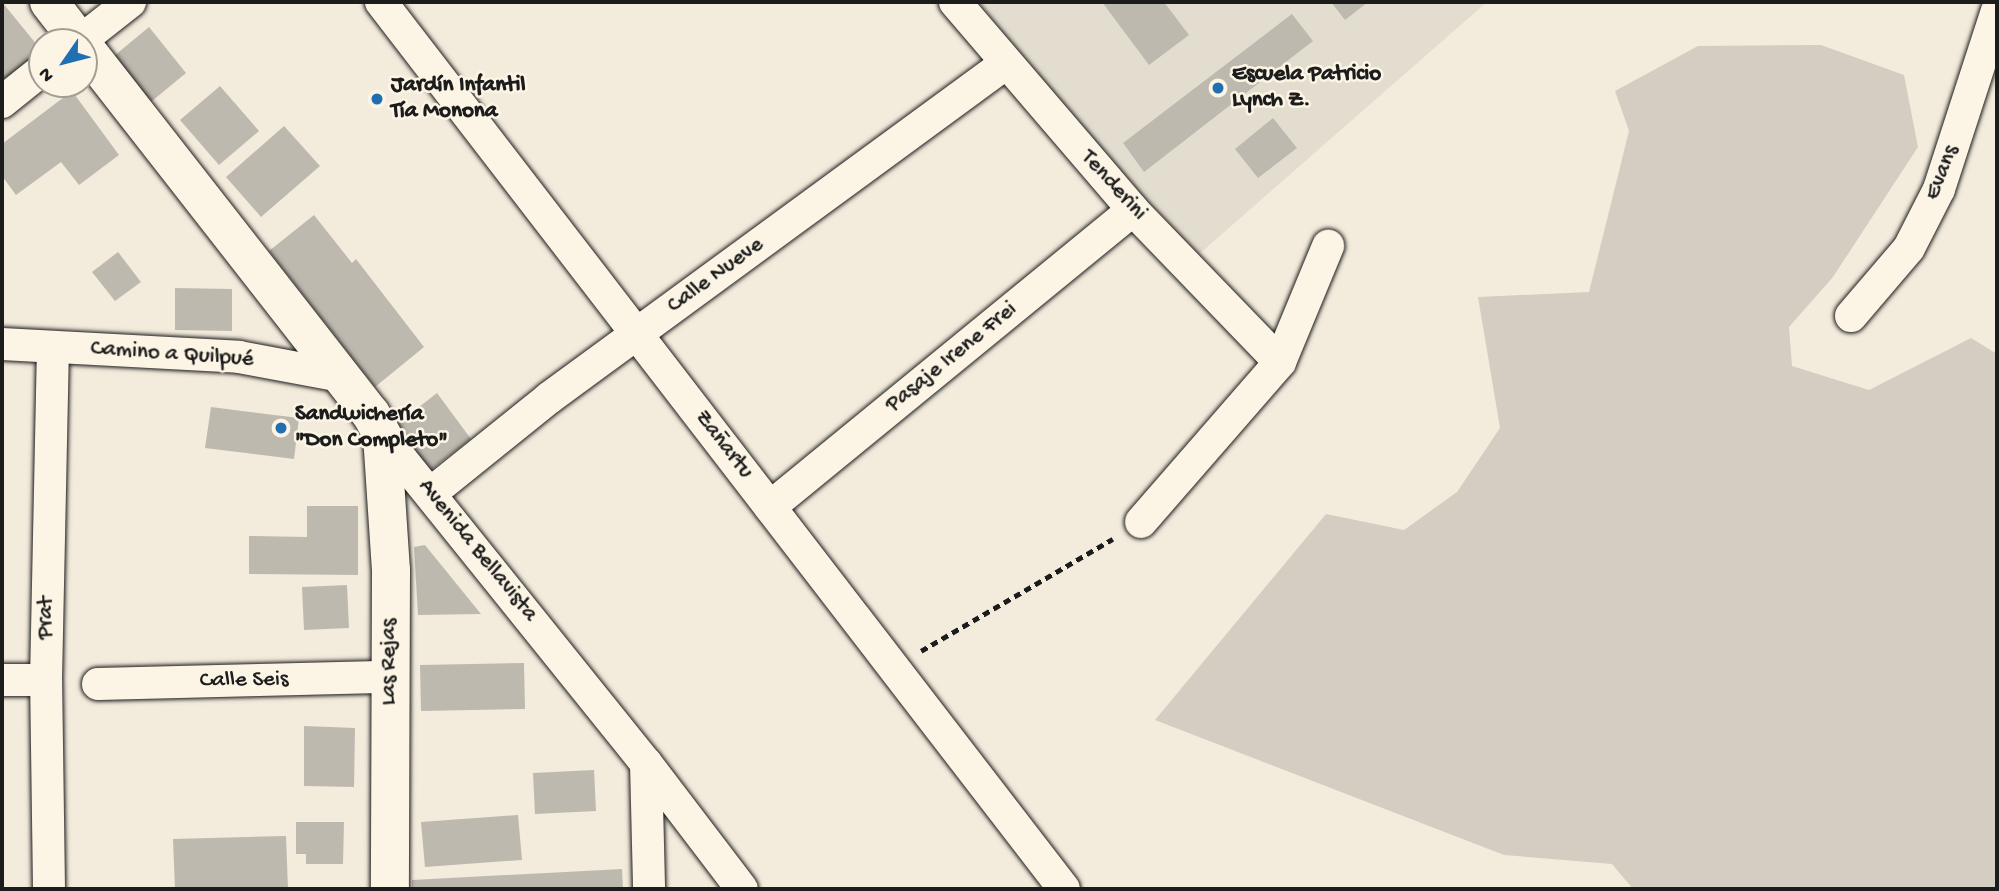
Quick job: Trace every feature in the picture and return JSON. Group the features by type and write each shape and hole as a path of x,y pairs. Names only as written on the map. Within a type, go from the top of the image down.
{"street":[{"path":"49,2 68,28"},
{"path":"97,28 130,2"},
{"name":"Zañartu","path":"381,2 1064,889"},
{"name":"Tenderini","path":"955,2 1005,64 1133,210 1280,362"},
{"name":"Evans","path":"1851,316 1909,248 1939,189 1997,11"},
{"name":"Calle Nueve","path":"431,493 637,333 1005,64"},
{"name":"Avenida Bellavista","path":"98,65 341,376 382,435 646,763 742,889"},
{"path":"2,102 28,82"},
{"name":"Pasaje Irene Frei","path":"770,507 1133,210"},
{"path":"1141,522 1280,362 1328,246"},
{"name":"Camino a Quilpué","path":"2,344 239,358 341,376"},
{"name":"Prat","path":"49,889 46,680 54,347"},
{"name":"Las Rejas","path":"382,435 391,570 390,889"},
{"name":"Calle Seis","path":"98,684 390,677"},
{"path":"2,680 46,680"},
{"path":"646,763 649,889"}],"path":[{"path":"893,667 1141,522"}],"shaded area":[{"name":"Escuela Patricio Lynch Z.","path":"979,2 1487,2 1198,255 1116,174"},
{"path":"1821,45 1904,75 1918,147 1833,277 1789,327 1792,366 1869,390 1971,338 1997,354 1997,889 1633,889 1612,864 1504,855 1155,720 1326,514 1404,530 1457,492 1500,428 1478,297 1589,292 1629,131 1615,91 1698,46"}],"building":[{"path":"2,2 28,34 28,62 2,83"},
{"path":"1102,2 1164,2 1189,35 1149,65"},
{"path":"1331,2 1368,2 1345,20"},
{"path":"1292,14 1313,41 1144,172 1123,143"},
{"path":"149,27 186,73 146,106 108,61"},
{"path":"220,86 259,131 219,165 180,120"},
{"path":"63,98 77,98 119,155 79,185 61,162 16,195 2,176 2,144"},
{"path":"1273,118 1297,148 1258,178 1235,149"},
{"path":"284,126 320,166 261,217 226,177"},
{"path":"314,215 352,263 356,259 424,347 375,387 269,251"},
{"path":"118,252 141,282 115,301 92,272"},
{"path":"175,288 232,289 232,331 175,330"},
{"path":"437,393 471,439 430,470 396,425"},
{"path":"211,407 299,418 294,459 205,448"},
{"path":"307,506 358,506 358,575 249,574 249,536 307,537"},
{"path":"425,545 481,614 418,615 414,547"},
{"path":"347,585 349,628 304,630 302,587"},
{"path":"524,663 525,709 421,711 420,665"},
{"path":"304,726 355,728 354,787 304,786"},
{"path":"594,770 596,811 535,814 533,773"},
{"path":"518,815 522,860 425,867 421,822"},
{"path":"296,822 344,822 343,864 306,864 306,854 296,854"},
{"path":"286,836 288,889 175,889 173,839"},
{"path":"622,869 623,889 412,889 412,880"}],"place":[{"name":"Escuela Patricio Lynch Z.","path":"1218,88"},
{"name":"Jardín Infantil Tía Monona","path":"377,99"},
{"name":"Sandwichería \"Don Completo\"","path":"281,428"}]}
